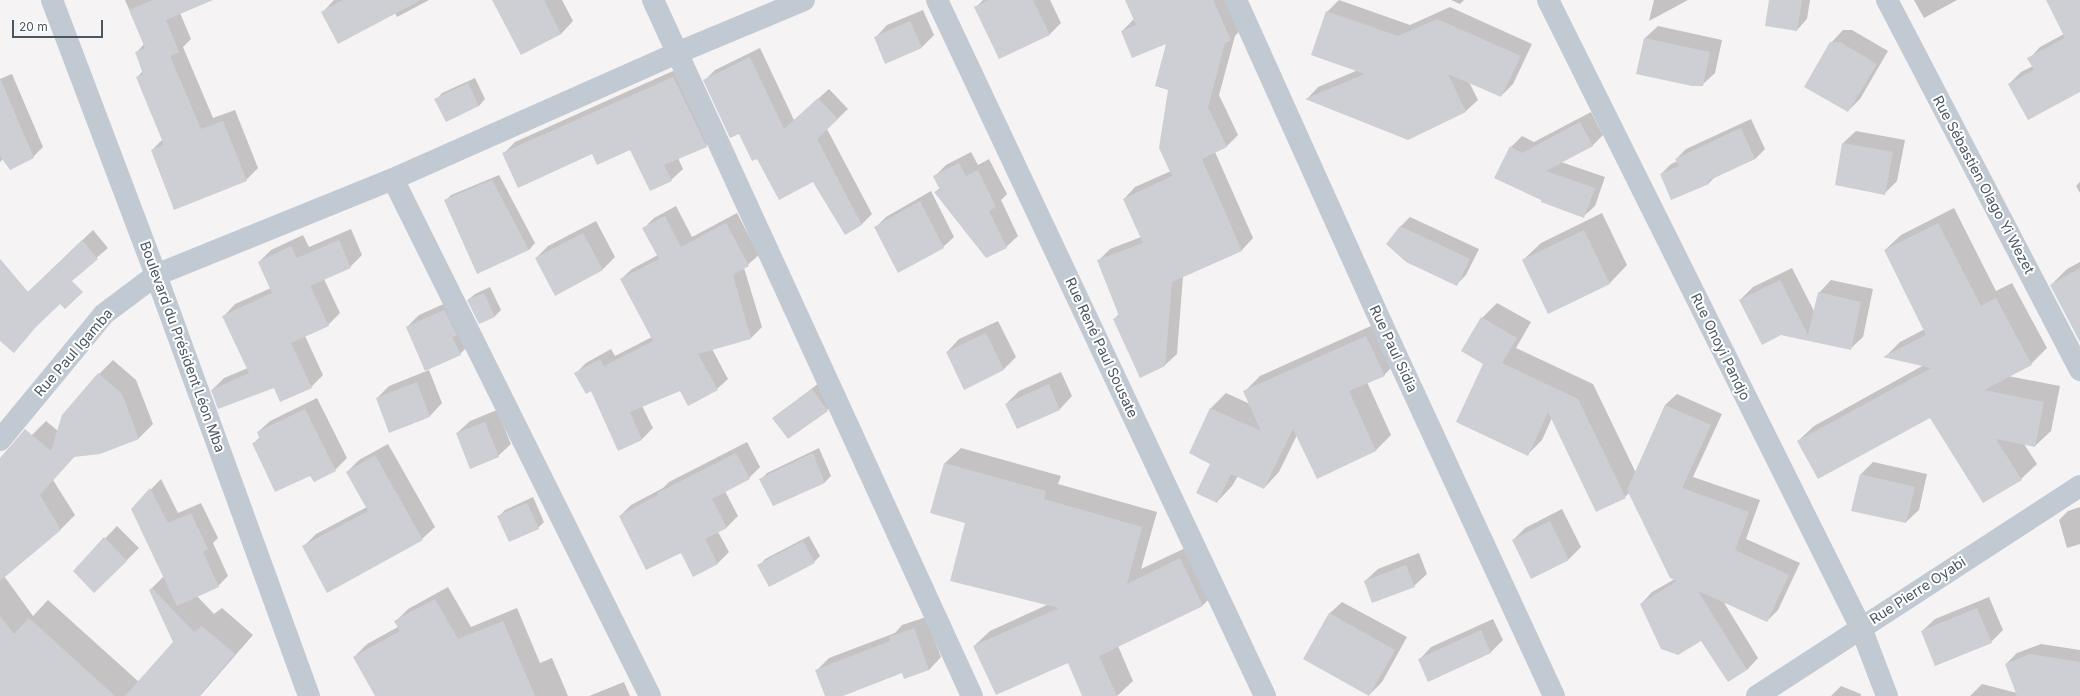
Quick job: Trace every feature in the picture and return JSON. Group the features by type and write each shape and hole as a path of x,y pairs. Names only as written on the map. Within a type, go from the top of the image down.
{"street":[{"name":"Boulevard du Président Léon Mba","path":"52,0 156,275 309,696"},
{"path":"653,0 972,696"},
{"name":"Rue Paul Igamba","path":"0,440 104,314 156,275 393,178 677,53 804,0"},
{"name":"Rue René Paul Sousate","path":"937,0 1265,696"},
{"name":"Rue Paul Sidia","path":"1236,0 1380,322 1554,696"},
{"name":"Rue Onoyi Pandjo","path":"1548,0 1861,628 1887,696"},
{"name":"Rue Sébastien Olago Yi Wezet","path":"1887,0 2080,370"},
{"path":"393,178 650,696"},
{"name":"Rue Pierre Oyabi","path":"1757,696 2080,486"}],"building":[{"path":"153,0 213,0 166,20 179,52 170,56 201,129 223,121 247,181 174,210 151,150 164,145 136,77 143,74 135,52 145,48 129,10"},
{"path":"343,0 421,0 338,44 321,12"},
{"path":"492,0 544,0 561,34 521,55"},
{"path":"989,0 1033,0 1050,35 999,59 974,7"},
{"path":"1125,0 1213,0 1231,40 1225,43 1208,107 1227,147 1202,159 1242,251 1172,282 1165,366 1140,378 1113,319 1119,316 1097,260 1143,243 1123,199 1172,176 1159,148 1168,90 1155,86 1166,44 1132,58 1121,31 1136,25"},
{"path":"1769,0 1802,0 1797,31 1765,26"},
{"path":"2046,0 2080,0 2080,92 2028,120 2008,84 2034,70 2027,58 2065,38"},
{"path":"1326,11 1398,36 1437,19 1521,56 1501,97 1448,74 1466,112 1408,140 1305,99 1365,74 1311,55"},
{"path":"910,21 922,48 885,64 874,37"},
{"path":"1644,38 1710,52 1703,86 1692,86 1636,74"},
{"path":"1830,42 1840,42 1877,64 1848,112 1804,87"},
{"path":"750,57 784,129 818,98 838,119 817,139 862,225 845,235 813,182 779,200 757,159 752,161 739,134 730,138 703,80"},
{"path":"673,77 707,147 664,165 672,181 650,191 630,150 597,165 592,154 518,188 502,153"},
{"path":"0,78 34,158 10,170 0,156"},
{"path":"468,83 479,106 446,122 434,99"},
{"path":"1580,122 1593,146 1546,171 1595,188 1584,218 1541,202 1541,200 1494,178 1510,146 1522,153"},
{"path":"1741,128 1755,159 1708,181 1709,184 1671,200 1660,174 1679,166 1675,159"},
{"path":"1842,143 1893,152 1885,195 1835,185"},
{"path":"959,163 966,176 978,170 996,207 989,211 1007,248 986,258 934,192 940,190 933,176"},
{"path":"492,180 529,250 477,274 444,200"},
{"path":"920,201 944,248 898,273 874,227"},
{"path":"665,216 681,247 726,223 749,266 733,275 751,339 698,354 718,390 688,406 680,391 630,412 642,440 618,451 591,391 586,394 574,373 600,359 604,366 653,341 620,279 659,259 642,228"},
{"path":"1938,223 1981,306 1996,298 2032,365 1984,390 2044,402 2035,447 1996,439 2022,480 1983,503 1930,418 1818,479 1797,441 1931,368 1883,357 1926,335 1884,250"},
{"path":"1400,226 1470,259 1457,286 1406,262 1386,244"},
{"path":"1584,230 1610,284 1548,314 1522,260"},
{"path":"583,233 603,270 555,296 535,258"},
{"path":"82,240 98,259 72,281 83,292 65,309 60,304 36,327 14,353 0,341 0,260 28,292"},
{"path":"339,240 351,268 310,286 329,326 291,343 312,388 280,402 274,388 218,409 211,390 249,373 222,316 272,293 258,262 291,246 297,258"},
{"path":"2080,268 2080,342 2050,285"},
{"path":"1780,280 1808,335 1818,292 1861,302 1851,350 1781,335 1762,345 1739,300"},
{"path":"484,293 495,317 479,324 467,300"},
{"path":"444,310 457,335 452,337 461,355 425,371 406,327"},
{"path":"1481,317 1517,338 1502,363 1578,399 1626,498 1596,512 1548,412 1528,456 1456,422 1483,364 1461,351"},
{"path":"986,333 1004,370 964,390 946,352"},
{"path":"1366,336 1385,376 1349,391 1376,451 1317,479 1293,429 1264,489 1231,474 1217,503 1196,493 1210,464 1189,453 1210,408 1261,431 1243,391"},
{"path":"98,373 122,394 139,439 100,454 74,457 40,495 61,530 0,581 0,458 25,429 51,451 62,415"},
{"path":"417,382 430,417 389,433 376,398"},
{"path":"1049,384 1060,410 1017,429 1005,404"},
{"path":"812,389 828,411 788,439 772,418"},
{"path":"1665,405 1711,425 1682,488 1749,512 1735,550 1789,575 1767,622 1698,591 1747,670 1728,682 1701,641 1678,655 1661,649 1640,604 1677,581 1670,578 1627,490"},
{"path":"305,409 336,471 314,482 310,476 275,492 252,443 260,440 257,432"},
{"path":"485,422 499,457 470,469 456,433"},
{"path":"736,453 750,479 712,499 727,528 705,539 718,564 693,577 681,553 646,570 619,516 658,495 657,493"},
{"path":"813,453 825,483 773,506 759,479"},
{"path":"375,455 423,540 327,593 302,546 368,511 346,472"},
{"path":"944,463 1046,491 1044,499 1142,527 1127,584 1180,558 1203,606 1099,656 1117,696 1082,696 1068,663 996,695 973,646 1059,608 950,581 965,523 930,513"},
{"path":"1860,474 1915,487 1906,523 1851,511"},
{"path":"150,488 168,523 191,513 208,549 203,552 219,587 177,606 131,509"},
{"path":"527,503 539,529 509,542 497,516"},
{"path":"1550,521 1569,560 1531,579 1512,540"},
{"path":"104,537 127,561 94,593 73,571"},
{"path":"803,541 815,563 769,587 757,565"},
{"path":"1406,565 1415,587 1372,603 1364,581"},
{"path":"152,588 194,632 202,626 235,654 199,696 125,696 173,642 149,590"},
{"path":"435,599 458,639 503,621 535,696 375,696 353,657 400,631 394,621"},
{"path":"1977,608 1992,643 1935,666 1921,631"},
{"path":"1329,613 1395,650 1369,696 1303,659"},
{"path":"0,616 14,634 29,618 115,696 0,696"},
{"path":"914,628 929,670 904,679 902,673 843,696 825,696 815,670 890,641 889,637"},
{"path":"1481,630 1491,653 1428,682 1418,659"},
{"path":"2030,654 2080,662 2080,696 2017,696 2005,664"}]}
